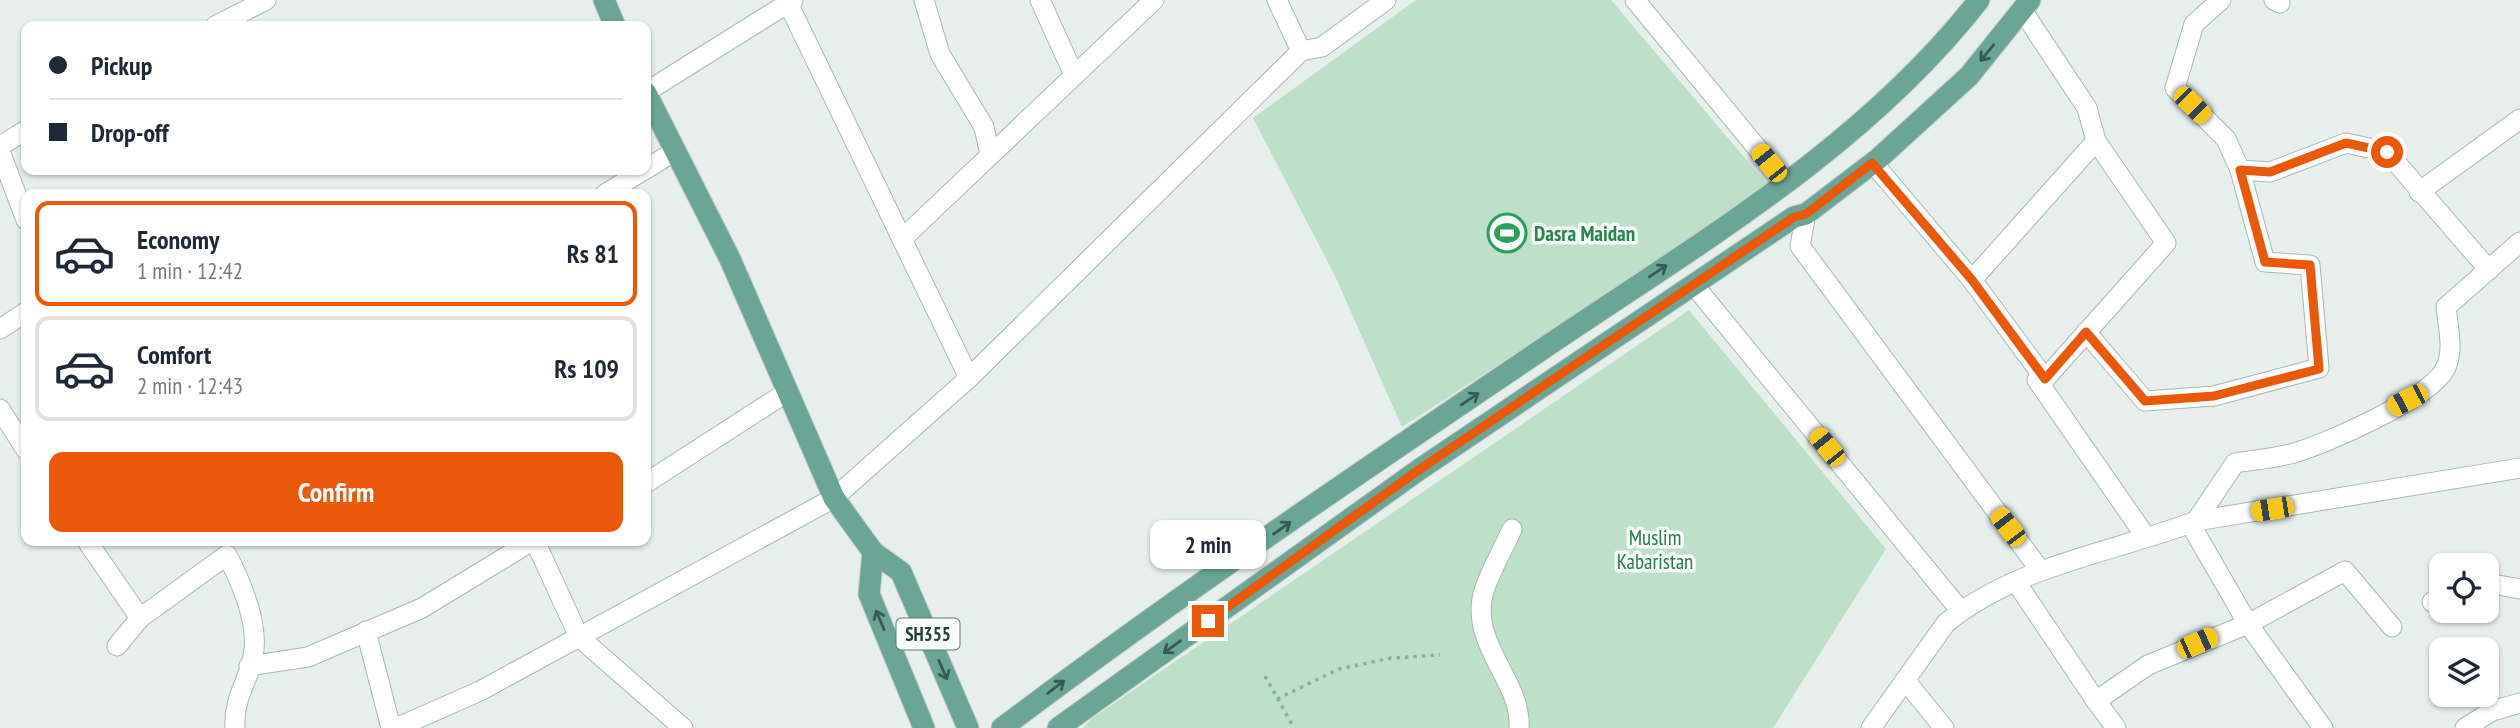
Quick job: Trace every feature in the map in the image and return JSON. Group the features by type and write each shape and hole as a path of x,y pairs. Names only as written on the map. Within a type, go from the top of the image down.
{"main road":[{"path":"604,0 613,21"},
{"path":"1002,728 1107,649 1786,183 1879,107 1979,0"},
{"path":"1058,728 1357,514 1693,284 1794,217 1806,214 1872,163 1969,76 2022,3"},
{"path":"651,103 730,259 834,498 873,552"},
{"path":"1786,183 1806,214"},
{"path":"1337,490 1357,514"},
{"name":"SH355","path":"873,552 869,594 924,728"},
{"name":"SH355","path":"873,552 901,572 968,728"}],"street":[{"path":"225,21 265,0"},
{"path":"923,0 940,54 984,127 990,155"},
{"path":"1040,0 1074,75"},
{"path":"1277,0 1301,51"},
{"path":"366,631 393,728 480,691 834,498 969,378 1301,51 1322,47 1386,0"},
{"path":"1635,0 1786,183"},
{"path":"2086,332 2145,401 2214,396 2319,369 2310,265 2265,262 2240,170 2226,139 2175,88 2194,24 2221,0"},
{"path":"2274,0 2280,4 2280,0"},
{"path":"651,90 790,2 969,378"},
{"path":"2022,3 2087,107 2096,141 2166,243 2045,379 2037,380 2146,537"},
{"path":"902,239 1145,4"},
{"path":"2420,192 2520,119"},
{"path":"21,133 0,148 21,206"},
{"path":"1972,280 2096,141"},
{"path":"2240,170 2270,172 2346,143 2387,152 2489,270"},
{"path":"651,165 675,150"},
{"path":"1872,163 1972,280 2045,379"},
{"path":"613,189 635,175"},
{"path":"1806,214 1800,246 2040,570"},
{"path":"2323,728 2248,624 2192,527 2235,463 2294,453 2342,436 2425,391 2444,371 2450,350 2446,307 2520,242"},
{"path":"1693,284 1961,610"},
{"path":"0,329 21,315"},
{"path":"651,479 787,392"},
{"path":"0,409 21,442"},
{"path":"1871,728 1945,622 1961,610 2040,570 2196,521 2520,468"},
{"path":"1512,529 1482,599 1486,642 1520,711 1519,728"},
{"path":"90,546 140,618"},
{"path":"249,666 308,657 422,608 525,546"},
{"path":"535,546 579,637 683,728"},
{"path":"117,646 140,618 223,548 245,590 254,649 234,708 235,728"},
{"path":"2096,701 2148,665 2248,624 2345,571 2392,627"},
{"path":"2016,583 2116,728"},
{"path":"2499,585 2520,589"},
{"path":"1905,680 1944,728"},
{"path":"2465,728 2492,711 2520,703"}],"path":[{"path":"1277,699 1339,669 1391,658 1440,655"},
{"path":"1265,676 1294,728"}],"green space":[{"name":"Dasra Maidan","path":"1416,0 1611,0 1771,189 1402,427 1335,276 1253,118"},
{"name":"Muslim Kabaristan","path":"1689,310 1886,549 1773,728 1083,728 1091,719"}],"place":[{"name":"Dasra Maidan","path":"1507,233"}],"route":[{"path":"1208,621 1420,469 1794,217 1806,214 1872,163 1972,280 2045,379 2086,332 2145,401 2214,396 2319,369 2310,265 2265,262 2240,170 2270,172 2346,143 2387,152"}]}
